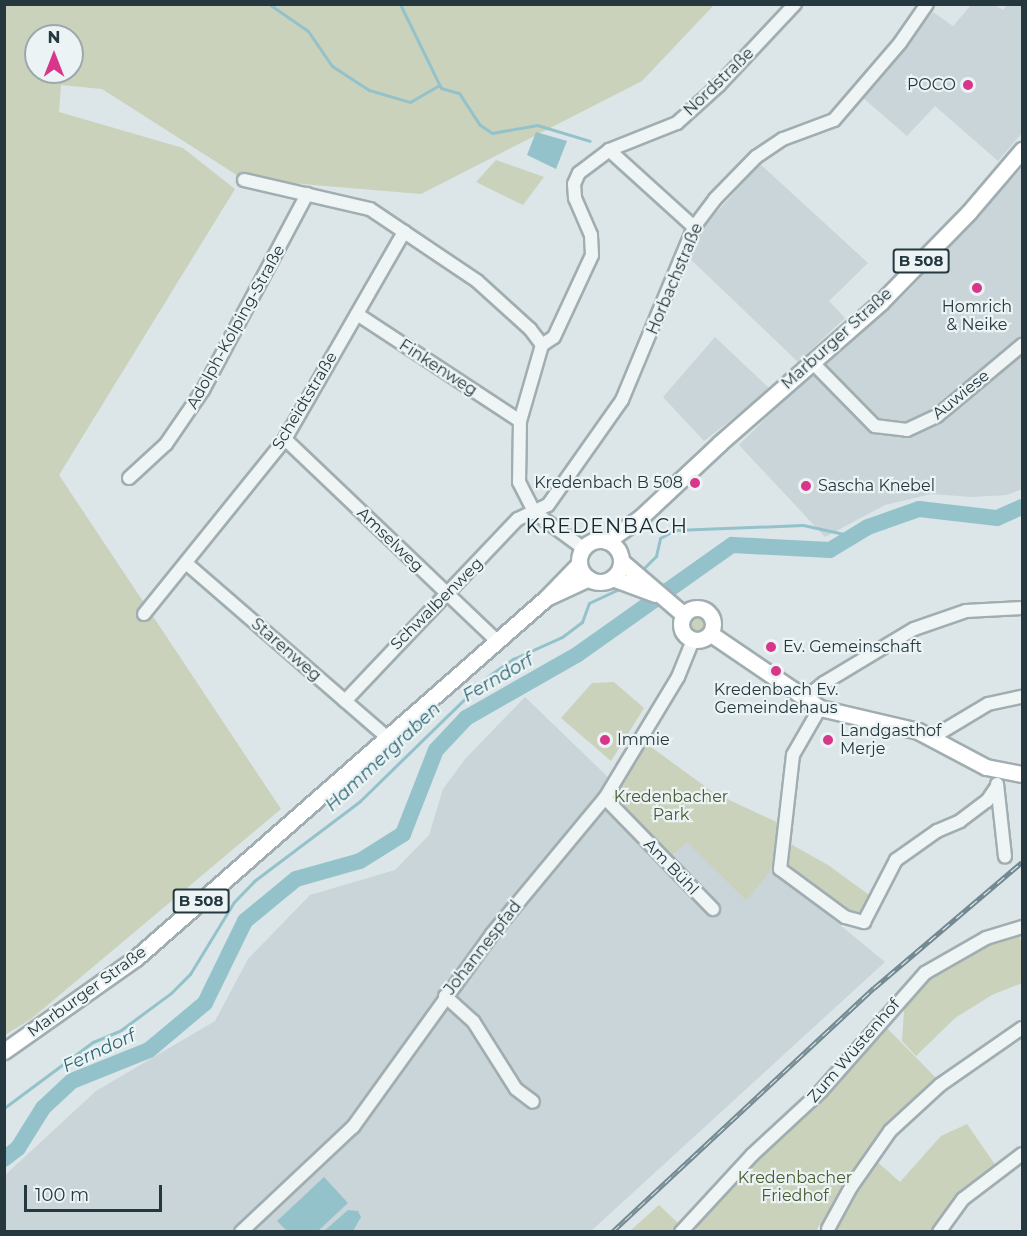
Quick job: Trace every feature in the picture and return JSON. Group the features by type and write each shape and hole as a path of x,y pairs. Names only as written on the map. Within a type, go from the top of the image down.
{"main road":[{"name":"Marburger Straße","path":"607,540 641,517 896,286 969,212 1023,150"},
{"name":"Marburger Straße","path":"620,556 641,517"},
{"name":"B 508","path":"583,548 593,541 607,540"},
{"path":"607,540 620,556 645,579 655,594"},
{"path":"583,548 579,564 589,578"},
{"name":"B 508","path":"589,578 599,582 612,578 620,556"},
{"name":"Marburger Straße","path":"4,1051 136,958 546,598 579,564"},
{"name":"Marburger Straße","path":"546,598 589,578"},
{"path":"612,578 655,594 684,615"},
{"path":"694,608 706,610 714,622 711,634 693,640 682,630 684,615 694,608"},
{"path":"711,634 820,708 933,737 998,778 1023,774"}],"street":[{"name":"Nordstraße","path":"542,345 554,337 592,255 591,235 579,211 574,184 587,164 609,150 677,123 719,85 795,4"},
{"name":"Horbachstraße","path":"534,512 548,505 622,400 694,226 756,157 783,139 834,120 900,43 927,4"},
{"path":"609,150 694,226"},
{"path":"244,180 370,209 477,281 530,328 542,345 520,421 519,482 534,512 583,548"},
{"name":"Adolph-Kolping-Straße","path":"129,478 166,444 203,390 308,194"},
{"name":"Scheidtstraße","path":"144,614 285,439 404,232"},
{"name":"Finkenweg","path":"357,315 520,421"},
{"name":"Auwiese","path":"812,362 876,426 907,430 938,416 1023,345"},
{"name":"Amselweg","path":"285,439 496,640"},
{"name":"Schwalbenweg","path":"345,701 445,592 456,587 518,519 534,512"},
{"name":"Starenweg","path":"186,564 387,737"},
{"path":"804,699 824,683 914,629 966,610 1023,608"},
{"name":"Johannespfad","path":"241,1232 353,1128 445,996 604,798 678,677 693,640"},
{"path":"933,737 988,704 1023,697"},
{"path":"820,708 793,755 780,869 844,917 864,922 896,860 937,831 960,821 987,801 998,778"},
{"path":"998,778 1005,857"},
{"name":"Am Bühl","path":"604,798 712,909"},
{"name":"Zum Wüstenhof","path":"686,1230 706,1205 821,1091 925,973 986,938 1023,927 1023,941"},
{"path":"445,996 473,1021 516,1089 532,1102"},
{"path":"828,1229 851,1187 891,1131 940,1085 1023,1028"},
{"path":"939,1232 963,1199 1023,1154"}],"shaded area":[{"path":"971,5 995,5 1003,10 1007,5 1022,5 1022,133 998,161 935,106 907,136 862,97 933,12 953,26"},
{"path":"760,164 868,263 829,301 845,318 798,362 682,251"},
{"path":"1022,168 1022,489 1007,495 972,497 931,494 885,505 825,537 739,445 809,375 908,291"},
{"path":"715,337 770,389 704,441 663,397"},
{"path":"525,697 610,779 618,795 671,858 687,841 746,901 772,869 885,962 591,1231 5,1232 5,1175 96,1091 215,1021 248,959 310,895 395,870 429,835 443,789 466,758"}],"green space":[{"path":"5,5 714,5 642,81 421,194 243,179 102,89 61,85 59,112 183,148 235,189 59,475 281,809 31,1019 5,1035"},
{"path":"496,160 544,177 523,205 476,182"},
{"path":"697,608 709,612 713,624 709,636 697,640 685,636 681,624 685,612"},
{"name":"Immie","path":"614,682 644,708 611,761 561,718 592,683"},
{"name":"Kredenbacher Park","path":"647,744 714,793 781,824 778,862 746,901 687,842 670,858 622,808 618,790"},
{"path":"787,842 828,865 872,897 862,913 851,914 789,868"},
{"path":"1018,931 1022,945 1022,983 992,995 955,1018 916,1056 902,1041 905,997 948,960"},
{"name":"Kredenbacher Friedhof","path":"886,1027 938,1080 888,1129 844,1182 824,1227 819,1225 816,1232 698,1232 693,1226 849,1070"},
{"path":"967,1124 996,1166 959,1194 931,1231 834,1231 874,1159 900,1182 941,1136"},
{"path":"659,1205 679,1224 673,1231 630,1231"}],"water":[{"path":"536,132 567,141 556,169 527,155"},
{"path":"324,1177 348,1203 318,1231 287,1231 277,1221"},
{"path":"348,1210 358,1211 361,1217 353,1231 324,1231"}],"waterway":[{"path":"269,4 308,31 332,66 369,90 410,102 439,85"},
{"path":"400,4 441,88 459,93 480,125 492,133 537,125 590,141"},
{"name":"Ferndorf","path":"4,1159 18,1148 43,1108 72,1081 149,1050 205,1003 245,921 296,879 360,861 403,834 436,750 466,718 578,654 732,545 830,550 868,527 919,509 997,518 1022,507"},
{"name":"Hammergraben","path":"640,572 656,556 660,538 675,530 803,525 853,536"},
{"name":"Hammergraben","path":"4,1108 93,1042 121,1030 171,993 190,974 234,902 254,881 360,801 487,677 513,659 562,637 582,622 589,603 621,588"}],"railway":[{"path":"612,1232 874,988 1022,862"}],"place":[{"name":"POCO","path":"968,85"},
{"name":"Homrich & Neike","path":"977,288"},
{"name":"Kredenbach B 508","path":"695,483"},
{"name":"Sascha Knebel","path":"806,486"},
{"name":"Ev. Gemeinschaft","path":"771,647"},
{"name":"Kredenbach Ev. Gemeindehaus","path":"776,671"},
{"name":"Immie","path":"605,740"},
{"name":"Landgasthof Merje","path":"828,740"}],"district":[{"name":"KREDENBACH","path":"607,526"}]}
